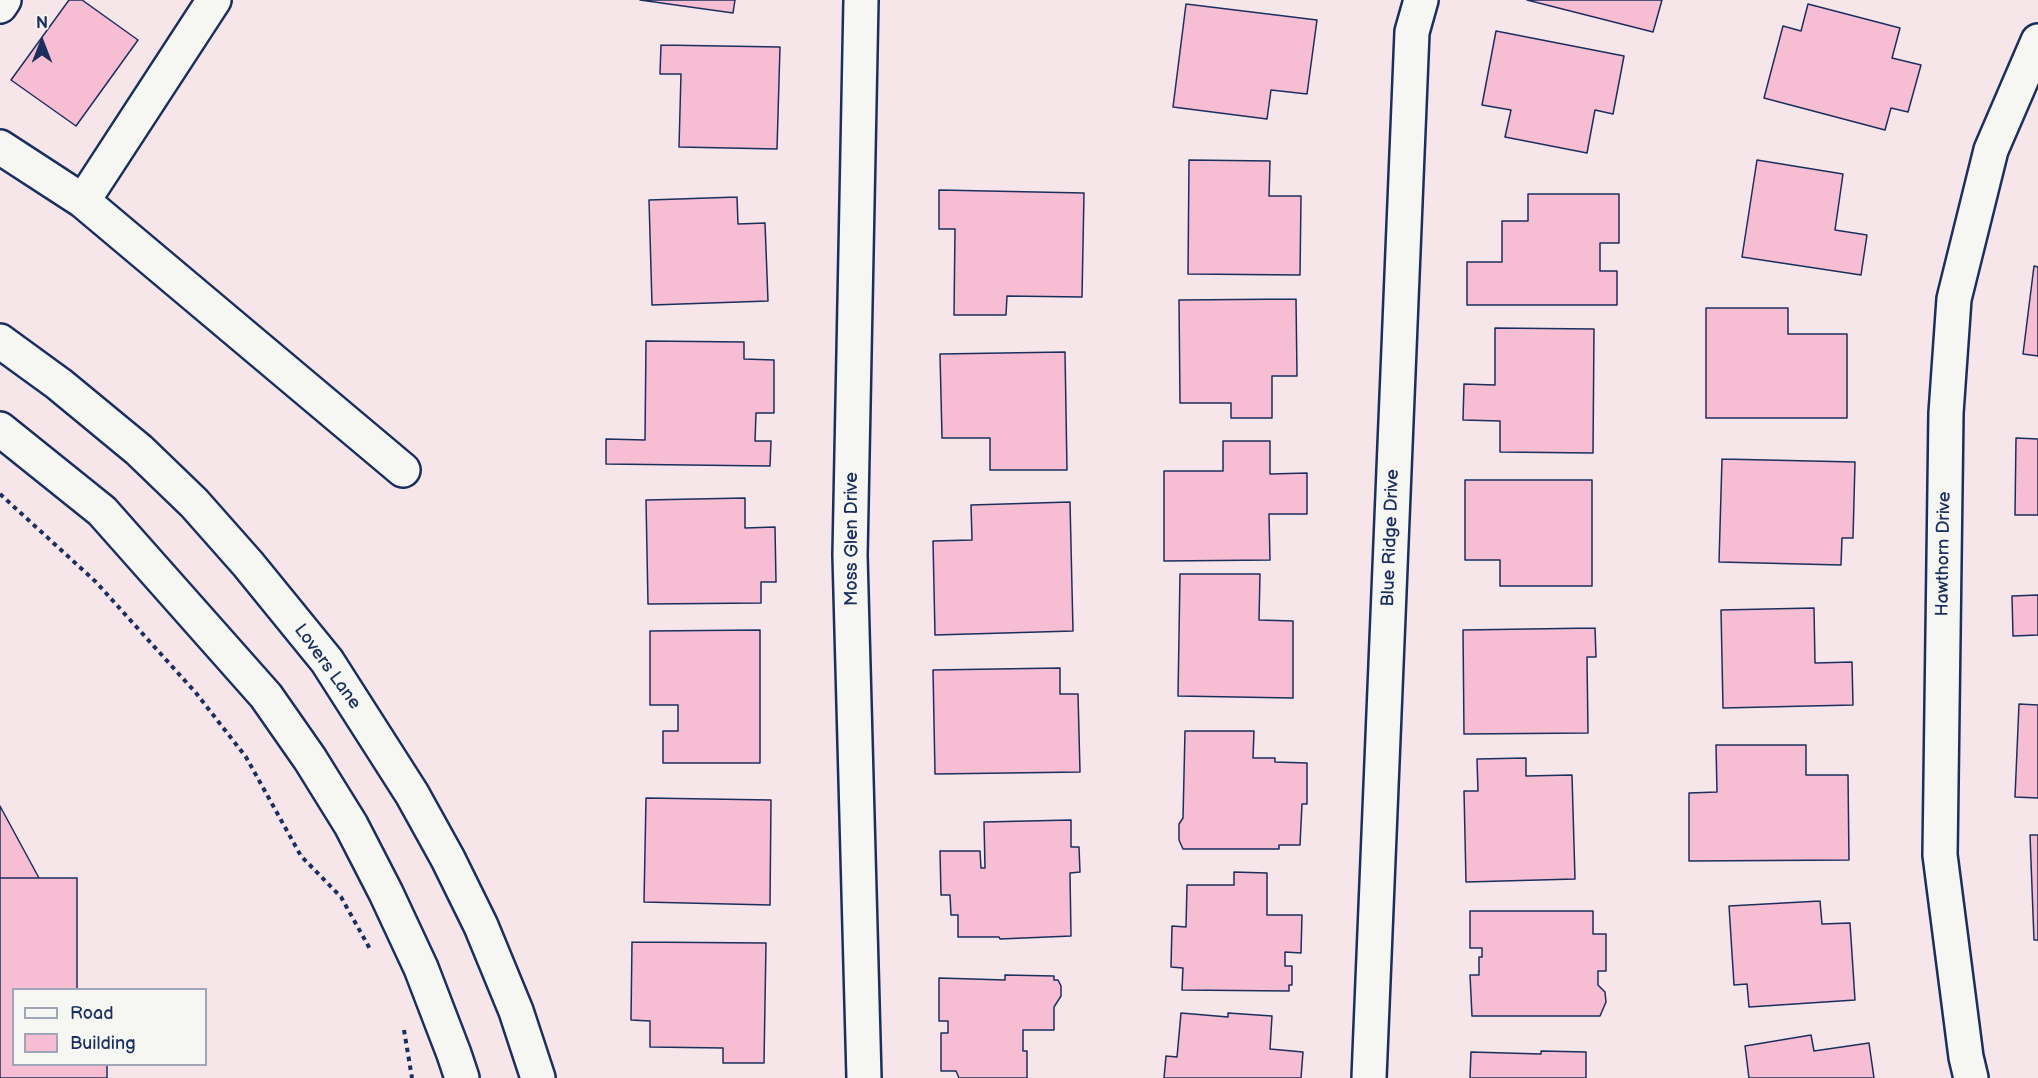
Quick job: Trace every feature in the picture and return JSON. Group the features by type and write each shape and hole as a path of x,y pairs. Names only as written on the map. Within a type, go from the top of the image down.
{"street":[{"path":"0,6 4,0"},
{"path":"82,201 214,0"},
{"name":"Moss Glen Drive","path":"861,0 850,555 864,1078"},
{"name":"Blue Ridge Drive","path":"1369,1078 1412,32 1421,0"},
{"name":"Hawthorn Drive","path":"1971,1078 1966,1057 1940,855 1946,413 1954,299 1991,150 2038,41"},
{"path":"0,147 82,201 403,470"},
{"name":"Lovers Lane","path":"0,341 59,384 139,450 194,503 248,564 327,662 412,794 448,860 481,926 499,969 516,1011 538,1078"},
{"path":"0,429 102,511 272,705 310,759 345,816 381,884 421,968 462,1078"}],"path":[{"path":"0,494 96,582 196,693 246,757 301,856 341,897 374,957"},
{"path":"402,1025 412,1078"}],"building":[{"path":"69,0 82,0 138,40 76,126 11,80"},
{"path":"640,0 735,0 733,13"},
{"path":"1527,0 1662,0 1653,32"},
{"path":"1186,4 1317,20 1307,94 1271,90 1267,119 1173,107"},
{"path":"1808,4 1900,28 1892,58 1921,65 1908,112 1891,108 1885,130 1764,98 1783,26 1801,31"},
{"path":"1496,31 1624,56 1613,114 1595,110 1587,153 1505,137 1511,110 1482,105"},
{"path":"661,45 780,47 777,149 679,147 681,74 660,74"},
{"path":"1189,160 1270,161 1269,196 1301,196 1300,275 1188,274"},
{"path":"1757,160 1843,174 1835,230 1867,235 1861,275 1742,257"},
{"path":"939,190 1084,193 1082,297 1007,296 1006,315 954,315 955,229 939,229"},
{"path":"1528,194 1619,194 1619,243 1600,243 1600,271 1617,271 1617,305 1467,305 1467,262 1502,262 1502,221 1528,221"},
{"path":"737,197 738,224 765,223 768,301 652,305 649,200"},
{"path":"2034,266 2038,267 2038,356 2023,354"},
{"path":"1296,299 1297,376 1272,376 1272,418 1231,418 1231,403 1180,403 1179,300"},
{"path":"1706,308 1788,308 1788,334 1847,334 1847,418 1706,418"},
{"path":"1495,328 1594,329 1593,453 1500,452 1500,421 1463,420 1464,384 1495,385"},
{"path":"646,341 744,342 744,359 774,360 774,413 756,413 755,441 771,441 770,466 606,464 606,439 645,440"},
{"path":"1065,352 1067,470 990,470 990,438 942,438 940,354"},
{"path":"2016,438 2038,439 2038,515 2015,515"},
{"path":"1223,441 1270,441 1270,474 1307,473 1307,514 1269,514 1270,560 1164,561 1164,471 1223,471"},
{"path":"1722,459 1855,462 1853,538 1842,538 1841,565 1719,562"},
{"path":"1465,480 1592,480 1592,586 1500,586 1500,560 1465,560"},
{"path":"745,498 745,528 775,527 776,582 761,582 761,603 648,604 646,500"},
{"path":"1070,502 1073,631 935,635 933,541 972,540 971,505"},
{"path":"1180,574 1260,574 1259,620 1293,621 1293,698 1178,696"},
{"path":"2038,595 2038,635 2013,636 2012,596"},
{"path":"1814,608 1815,663 1852,662 1853,705 1723,708 1721,610"},
{"path":"1595,628 1596,657 1587,657 1588,733 1464,734 1463,630"},
{"path":"760,630 760,763 663,763 663,731 678,731 678,705 650,705 650,631"},
{"path":"1060,668 1060,694 1078,694 1080,772 935,774 933,670"},
{"path":"2019,704 2038,705 2038,798 2015,797"},
{"path":"1185,731 1254,731 1253,758 1275,758 1275,762 1307,763 1307,804 1302,804 1300,845 1279,845 1279,849 1183,849 1179,840 1179,824 1183,818"},
{"path":"1716,745 1806,745 1806,775 1848,775 1849,860 1689,861 1689,793 1717,792"},
{"path":"1526,758 1526,776 1572,775 1575,879 1466,882 1464,791 1478,791 1477,759"},
{"path":"646,798 771,800 770,905 644,902"},
{"path":"0,806 39,878 0,878"},
{"path":"1071,820 1071,847 1079,847 1080,872 1070,873 1071,936 1000,939 999,937 958,937 958,915 951,915 950,895 941,895 940,851 980,851 981,868 985,868 984,822"},
{"path":"2030,835 2038,835 2038,940 2034,940"},
{"path":"1234,872 1267,873 1267,915 1302,915 1301,953 1285,952 1285,966 1292,966 1292,985 1289,985 1289,991 1182,990 1183,968 1171,967 1172,926 1186,927 1187,885 1234,885"},
{"path":"0,878 77,878 77,988 12,988 12,1066 107,1066 107,1078 0,1078"},
{"path":"1820,901 1822,924 1850,923 1855,1000 1749,1007 1747,984 1734,985 1729,906"},
{"path":"1470,911 1593,911 1593,934 1606,934 1606,971 1598,971 1598,985 1605,992 1606,1002 1600,1016 1472,1016 1470,975 1479,975 1479,957 1482,957 1482,948 1470,948"},
{"path":"632,942 766,943 764,1063 723,1063 723,1048 650,1047 650,1021 631,1020"},
{"path":"1005,975 1054,976 1054,980 1058,980 1061,986 1061,996 1054,1007 1054,1030 1023,1030 1023,1051 1027,1051 1027,1078 959,1078 956,1071 941,1071 941,1033 948,1033 948,1021 939,1021 939,978 1005,980"},
{"path":"1181,1013 1228,1017 1228,1013 1272,1016 1270,1049 1303,1052 1301,1078 1164,1078 1166,1056 1177,1057"},
{"path":"1811,1035 1814,1051 1869,1043 1874,1078 1749,1078 1745,1046"},
{"path":"1541,1051 1586,1052 1586,1078 1470,1078 1471,1052 1541,1054"}]}
